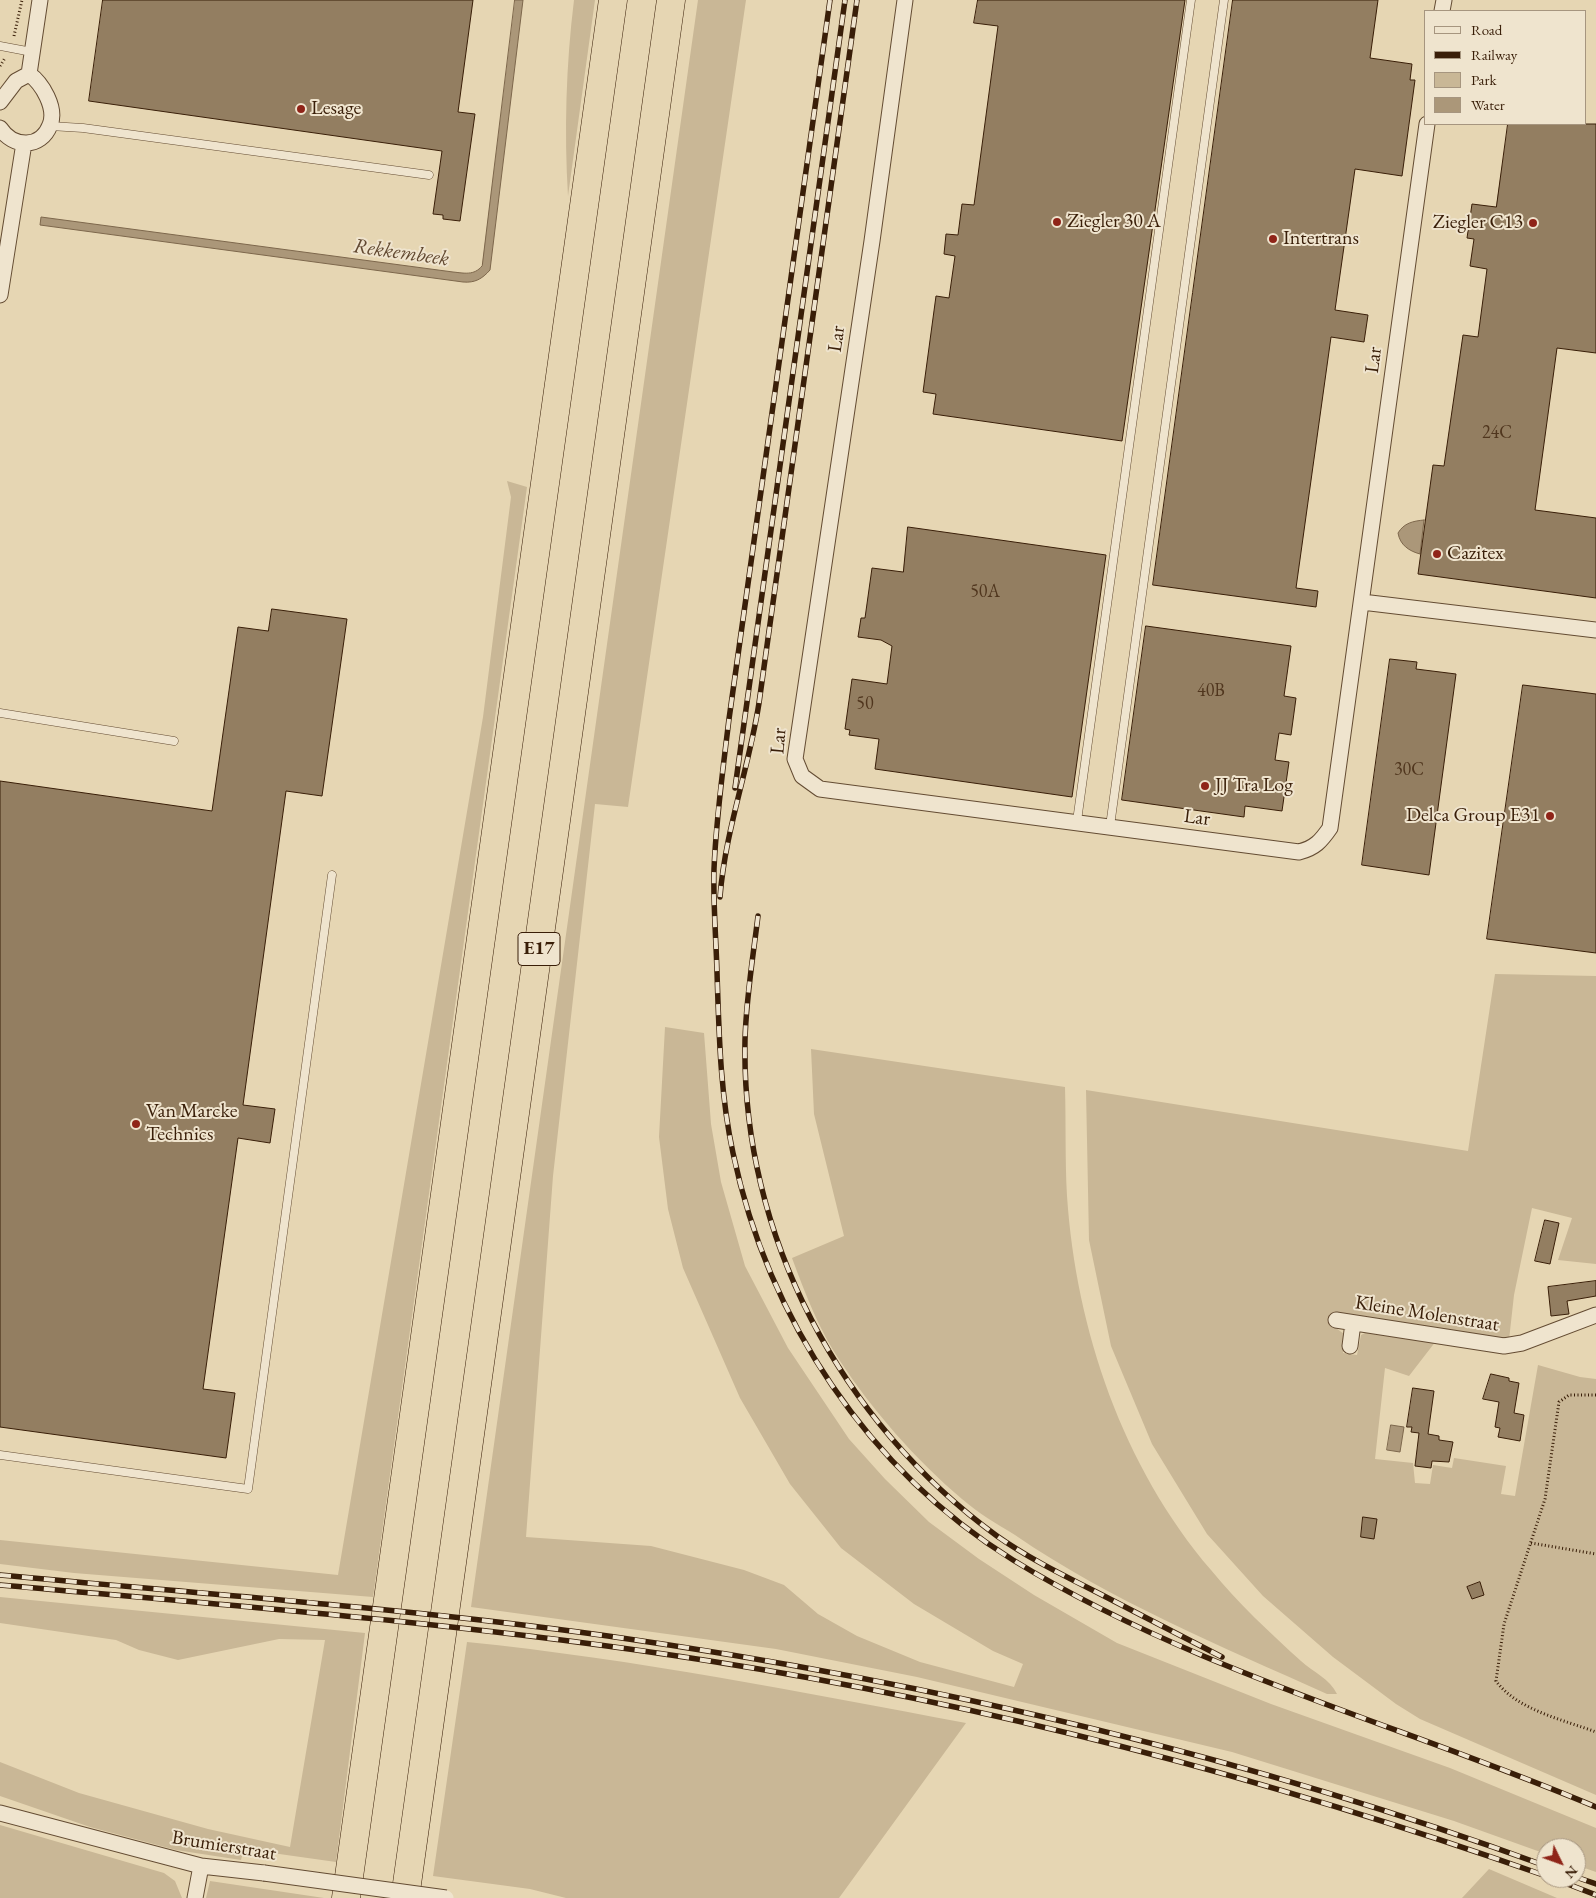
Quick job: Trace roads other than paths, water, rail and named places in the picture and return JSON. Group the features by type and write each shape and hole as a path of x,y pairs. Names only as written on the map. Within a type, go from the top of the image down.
{"highway":[{"path":"346,1898 613,0"},
{"name":"E17","path":"405,1898 671,0"}],"street":[{"path":"0,102 16,81 28,74 40,0"},
{"name":"Lar","path":"905,0 795,759 802,776 820,789 1077,821 1299,852 1311,849 1321,841 1330,828 1426,125"},
{"path":"0,129 10,140 24,144 40,138 50,126 51,110 43,88 40,82 28,74"},
{"path":"0,295 24,144"},
{"path":"1362,602 1596,630"},
{"name":"Kleine Molenstraat","path":"1336,1320 1504,1346 1522,1343 1596,1315"},
{"path":"1350,1346 1353,1322"},
{"name":"Brumierstraat","path":"0,1814 201,1866 446,1898"},
{"path":"195,1898 201,1866"}],"lane":[{"path":"1077,821 1191,0"},
{"path":"1110,826 1224,0"},
{"path":"0,46 32,52"},
{"path":"50,126 83,128 429,175"},
{"path":"0,713 174,741"},
{"path":"0,1455 248,1489 332,876"}],"water":[{"path":"515,0 523,0 490,270 478,280 463,282 40,225 41,217 453,272 469,273 476,271 482,266"},
{"path":"1424,520 1420,554 1406,547 1398,533 1409,523"},
{"path":"1391,1425 1404,1427 1400,1452 1387,1450"}],"railway":[{"path":"830,0 729,719 718,813 714,869 720,1040 725,1108 733,1153 749,1214 771,1274 799,1331 832,1385 870,1435 913,1482 961,1523 1013,1560 1082,1599 1153,1634 1226,1665 1523,1777 1596,1807"},
{"path":"735,788 845,0"},
{"path":"720,897 727,848 759,703 857,0"},
{"path":"758,916 748,994 745,1040 748,1113 761,1184 782,1253 811,1319 848,1381 891,1438 941,1490 997,1536 1050,1568 1222,1657"},
{"path":"0,1575 456,1617 608,1636 847,1675 1083,1726 1200,1756 1432,1826 1536,1862"},
{"path":"0,1585 356,1617 533,1636 710,1661 817,1679 1028,1723 1133,1749 1341,1808 1536,1873"},
{"path":"1586,1880 1596,1884"},
{"path":"1578,1888 1596,1895"}],"place":[{"name":"Lesage","path":"301,109"},
{"name":"Ziegler 30 A","path":"1057,222"},
{"name":"Ziegler C13","path":"1533,223"},
{"name":"Intertrans","path":"1273,239"},
{"name":"Cazitex","path":"1437,554"},
{"name":"JJ Tra Log","path":"1205,786"},
{"name":"Delca Group E31","path":"1550,816"},
{"name":"Van Marcke Technics","path":"136,1124"}],"water label":[{"name":"Rekkembeek","path":"401,253"}]}
